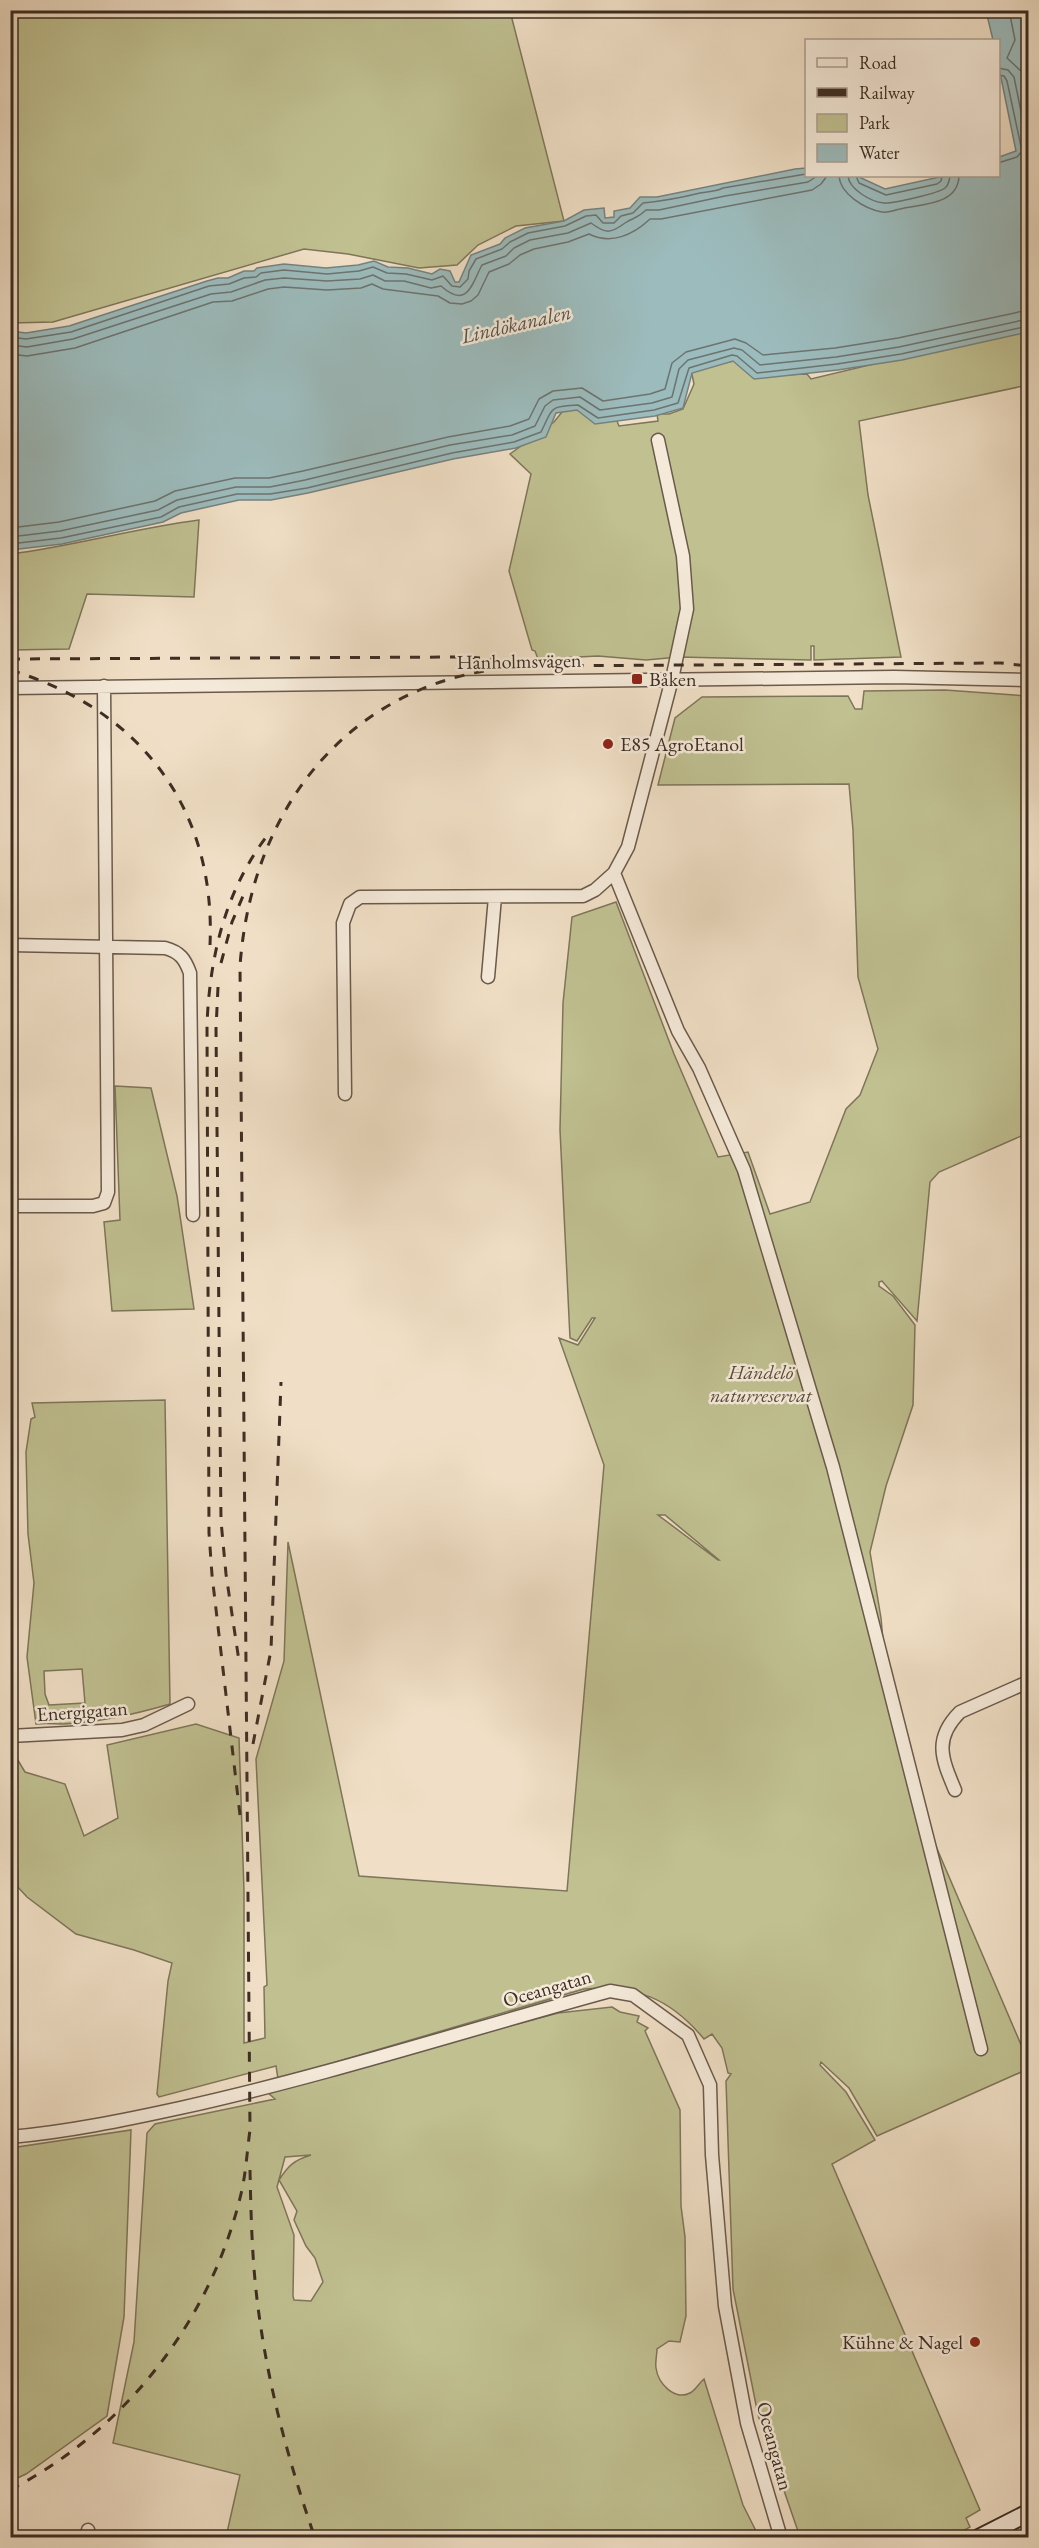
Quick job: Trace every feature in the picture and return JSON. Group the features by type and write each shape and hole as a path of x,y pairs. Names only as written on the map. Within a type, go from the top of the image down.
{"street":[{"path":"10,14 20,10"},
{"path":"345,1094 343,923 350,904 360,897 583,896 595,890 614,873 628,847 672,679 687,609 683,556 658,440"},
{"name":"Hanholmsvägen","path":"10,688 894,677 1029,680"},
{"path":"10,1206 93,1206 104,1203 108,1192 104,686"},
{"path":"614,873 678,1031 699,1068 744,1170 832,1467 981,2049"},
{"path":"488,977 495,897"},
{"path":"10,945 165,948 176,951 186,960 190,973 193,1215"},
{"path":"955,1790 944,1764 942,1749 944,1734 951,1721 960,1712 1029,1682"},
{"name":"Energigatan","path":"10,1736 122,1730 144,1725 188,1704"},
{"name":"Oceangatan","path":"10,2137 36,2135 135,2117 249,2093 610,1991 633,1995 688,2035 710,2085 712,2155 725,2306 747,2423 781,2538"},
{"path":"980,2538 1029,2513"}],"green space":[{"path":"38,10 510,11 564,221 516,226 478,245 457,265 419,268 348,254 304,249 53,322 11,323 10,20"},
{"path":"1028,327 1028,385 859,421 868,495 901,657 814,660 814,646 811,646 811,660 679,657 646,660 598,656 538,659 535,651 532,650 509,571 531,474 510,454 554,422 566,407 617,421 619,426 658,421 657,414 669,414 683,409 694,384 691,370 738,360 756,376 807,374 811,379"},
{"path":"199,520 194,597 87,594 69,649 11,650 11,554"},
{"name":"Händelö naturreservat","path":"945,690 1028,696 1028,1133 939,1172 930,1182 917,1321 882,1281 879,1282 879,1286 893,1296 915,1325 913,1405 886,1486 870,1552 881,1618 886,1673 929,1830 1028,2061 1028,2069 877,2136 849,2088 821,2062 820,2065 846,2092 875,2140 832,2164 980,2510 966,2518 970,2527 953,2537 800,2537 758,2415 733,2289 726,2081 731,2074 728,2073 722,2048 712,2034 704,2039 678,2013 651,1997 620,1989 584,1989 278,2079 276,2066 159,2097 157,2094 168,1981 172,1963 76,1934 27,1897 16,1885 18,1886 13,1752 25,1772 65,1784 84,1836 118,1818 107,1745 196,1724 239,1738 244,1891 244,2043 265,2038 264,1987 267,1985 256,1759 284,1661 288,1542 359,1876 567,1891 604,1465 559,1338 578,1345 595,1318 592,1318 577,1341 570,1338 560,1130 563,1003 572,917 616,902 674,1054 718,1157 748,1152 770,1214 810,1202 846,1109 860,1095 878,1049 858,977 853,830 849,784 658,785 675,718 702,697 848,696 855,709 862,709 864,691","holes":["658,1515 665,1515 719,1560"]},
{"path":"115,1086 151,1088 177,1196 194,1309 112,1311 104,1222 120,1220"},
{"path":"165,1400 170,1704 91,1721 36,1724 27,1657 34,1583 28,1534 26,1452 31,1419 35,1417 32,1403","holes":["82,1669 85,1703 49,1705 45,1694 44,1671"]},
{"path":"612,2007 620,2012 639,2016 637,2022 648,2028 645,2031 680,2110 686,2316 680,2342 669,2341 657,2349 657,2374 663,2385 678,2395 690,2393 704,2379 743,2505 755,2529 756,2537 226,2537 240,2475 113,2443 134,2342 147,2133 155,2124 275,2099 267,2092 558,2013","holes":["311,2155 292,2164 279,2180 297,2211 294,2220 306,2246 315,2258 323,2282 311,2301 294,2300 294,2235 277,2187 285,2157"]},
{"path":"131,2130 124,2317 107,2416 26,2474 11,2481 11,2148"}],"water":[{"name":"Lindökanalen","path":"986,11 1028,11 1028,332 902,360 754,379 733,361 692,373 683,408 655,416 595,424 577,410 556,413 546,437 516,448 453,459 271,500 239,500 181,513 163,522 62,544 11,550 11,331 26,333 69,326 207,281 228,278 244,271 254,271 257,268 284,264 326,268 374,261 388,267 408,268 432,274 440,269 450,271 455,282 459,282 471,255 500,244 505,238 525,228 564,221 584,210 604,208 605,218 614,217 614,211 630,208 640,197 657,197 795,169 805,168 805,177 859,177 885,189 939,177 1000,177 1000,157 1016,151 1000,73 1000,39 993,39"}],"railway":[{"path":"10,659 467,657 515,661"},
{"path":"10,2490 52,2465 91,2436 126,2403 158,2367 185,2327 209,2285 227,2240 244,2178 250,2130 240,966 249,906 266,850 292,800 325,756 366,720 414,692 469,674 530,666 1001,663 1028,666"},
{"path":"10,670 56,687 97,710 132,738 161,771 184,808 200,850 208,895 210,945"},
{"path":"240,1815 209,1533 207,1024 212,972 223,923 242,876 270,832"},
{"path":"221,963 232,922 246,889"},
{"path":"218,987 216,1029 221,1521 239,1661"},
{"path":"253,1744 271,1650 281,1382"},
{"path":"250,2170 253,2256 267,2366 280,2424 315,2538"}],"place":[{"name":"Båken","path":"637,679"},
{"name":"E85 AgroEtanol","path":"608,744"},
{"name":"Kühne & Nagel","path":"975,2342"}]}
